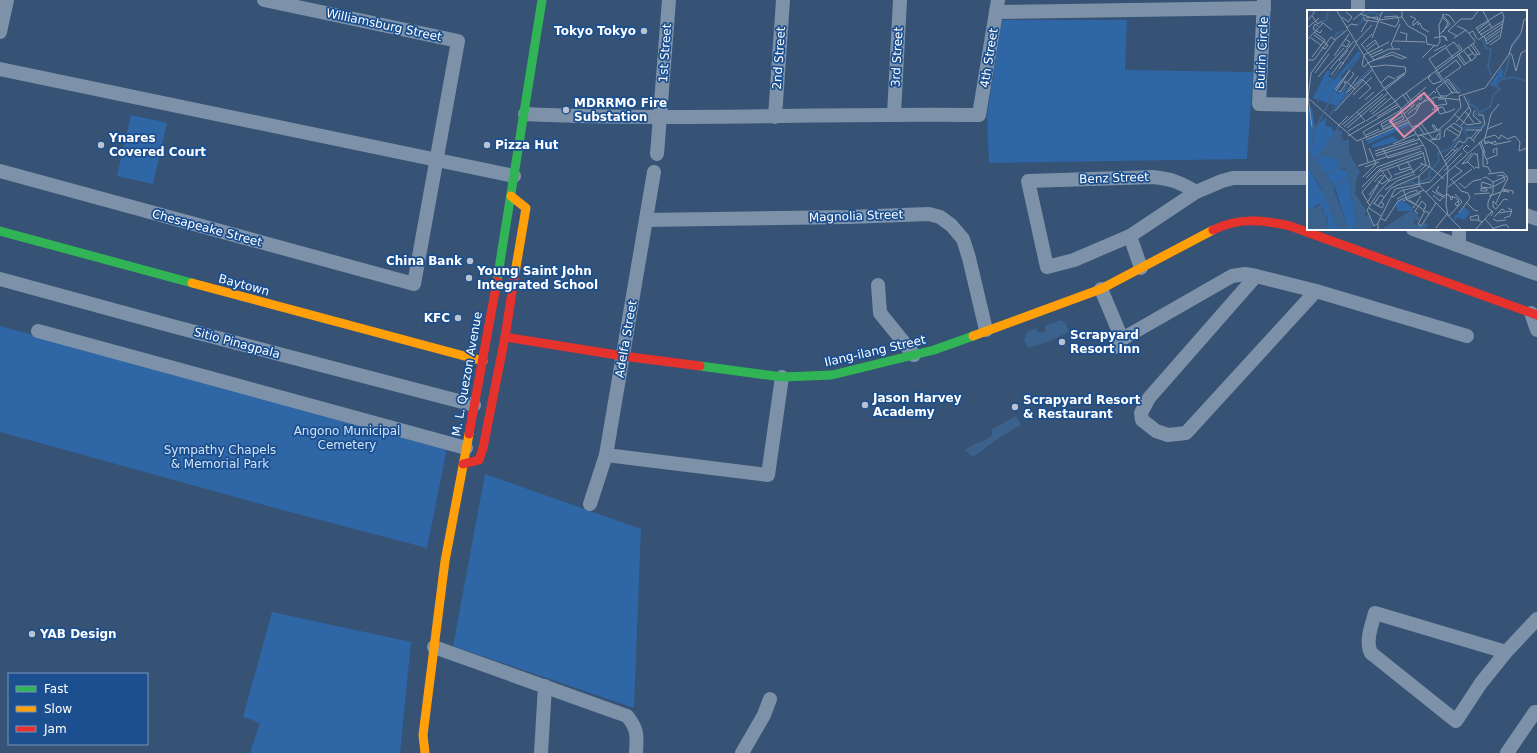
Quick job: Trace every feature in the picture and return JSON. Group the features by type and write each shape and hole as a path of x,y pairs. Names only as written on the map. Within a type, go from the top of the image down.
{"main road":[{"name":"M. L. Quezon Avenue","path":"421,753 445,561 483,361 525,114 542,0"},
{"path":"463,464 479,460 483,448 505,336 526,208 511,196"},
{"name":"Ilang-ilang Street","path":"505,336 623,356 782,377 832,375 934,350 1101,289 1217,228 1242,220 1269,221 1290,226 1534,314"},
{"name":"Baytown","path":"0,231 483,361"},
{"path":"423,735 425,753"}],"street":[{"path":"0,32 7,0"},
{"name":"Williamsburg Street","path":"264,0 458,41 436,160"},
{"name":"1st Street","path":"657,154 669,0"},
{"name":"2nd Street","path":"775,117 783,0"},
{"name":"3rd Street","path":"894,114 900,0"},
{"path":"997,6 1264,4"},
{"name":"Buirin Circle","path":"1264,4 1259,104 1307,105"},
{"name":"4th Street","path":"894,114 979,115 997,6"},
{"path":"0,69 514,176"},
{"path":"525,114 660,117 775,117 894,114"},
{"name":"Chesapeake Street","path":"0,171 414,284 436,160"},
{"name":"Adelfa Street","path":"590,504 606,455 654,172"},
{"name":"Benz Street","path":"1130,236 1074,260 1047,267 1028,181 1153,177 1170,179 1181,183 1196,192"},
{"path":"1141,268 1130,236 1196,192 1233,178 1307,178"},
{"name":"Magnolia Street","path":"646,220 848,217 929,214 940,217 951,225 963,239 986,330"},
{"path":"1527,215 1537,219"},
{"path":"1416,230 1537,274"},
{"path":"1459,245 1460,230"},
{"path":"1101,289 1118,343 1232,276 1244,274 1316,291 1467,336"},
{"path":"1256,276 1149,398 1141,413 1142,420 1156,431 1168,435 1186,433 1316,291"},
{"name":"Sitio Pinagpala","path":"0,279 474,406"},
{"path":"878,285 880,313 914,355"},
{"path":"1534,314 1537,330"},
{"path":"38,331 466,448"},
{"path":"606,455 768,475 782,377"},
{"path":"1506,652 1375,613 1368,647 1372,653 1456,721 1481,683 1506,652 1534,626"},
{"path":"434,647 626,716 633,723 637,733 636,753"},
{"path":"541,753 545,686"},
{"path":"742,753 764,715 770,699"},
{"path":"1507,753 1535,712 1537,712"}],"green space":[{"path":"1002,20 1127,20 1125,70 1253,72 1247,159 989,163 987,115"},
{"path":"131,115 167,123 153,184 117,176"},
{"name":"Sympathy Chapels & Memorial Park","path":"0,326 447,448 427,548 286,511 0,432"},
{"path":"485,474 641,529 634,708 453,646"},
{"path":"272,612 411,642 400,753 250,753 260,723 243,717"}],"shaded area":[{"path":"1061,320 1065,322 1069,332 1048,342 1028,348 1024,340 1026,333 1036,328 1038,333 1045,332 1045,326"},
{"path":"1016,416 1021,425 996,440 973,457 964,450 992,436 992,429"}],"traffic: fast":[{"path":"497,281 542,0"},
{"path":"0,231 192,283"},
{"path":"700,366 782,377 832,375 934,350 973,336"}],"traffic: slow":[{"path":"511,196 526,208 515,273"},
{"path":"973,336 1101,289 1213,230"},
{"path":"192,283 483,361"},
{"path":"425,753 423,735 445,561 469,434"}],"traffic: jam":[{"path":"1213,230 1242,221 1261,221 1290,226 1537,315"},
{"path":"463,464 479,460 483,448 505,337 515,273"},
{"path":"469,434 497,281"},
{"path":"505,337 623,356 700,366"}],"place":[{"name":"Tokyo Tokyo","path":"644,31"},
{"name":"MDRRMO Fire Substation","path":"566,110"},
{"name":"Ynares Covered Court","path":"101,145"},
{"name":"Pizza Hut","path":"487,145"},
{"name":"China Bank","path":"470,261"},
{"name":"Young Saint John Integrated School","path":"469,278"},
{"name":"KFC","path":"458,318"},
{"name":"Scrapyard Resort Inn","path":"1062,342"},
{"name":"Jason Harvey Academy","path":"865,405"},
{"name":"Scrapyard Resort & Restaurant","path":"1015,407"},
{"name":"YAB Design","path":"32,634"}],"park label":[{"name":"Angono Municipal Cemetery","path":"347,438"}]}
